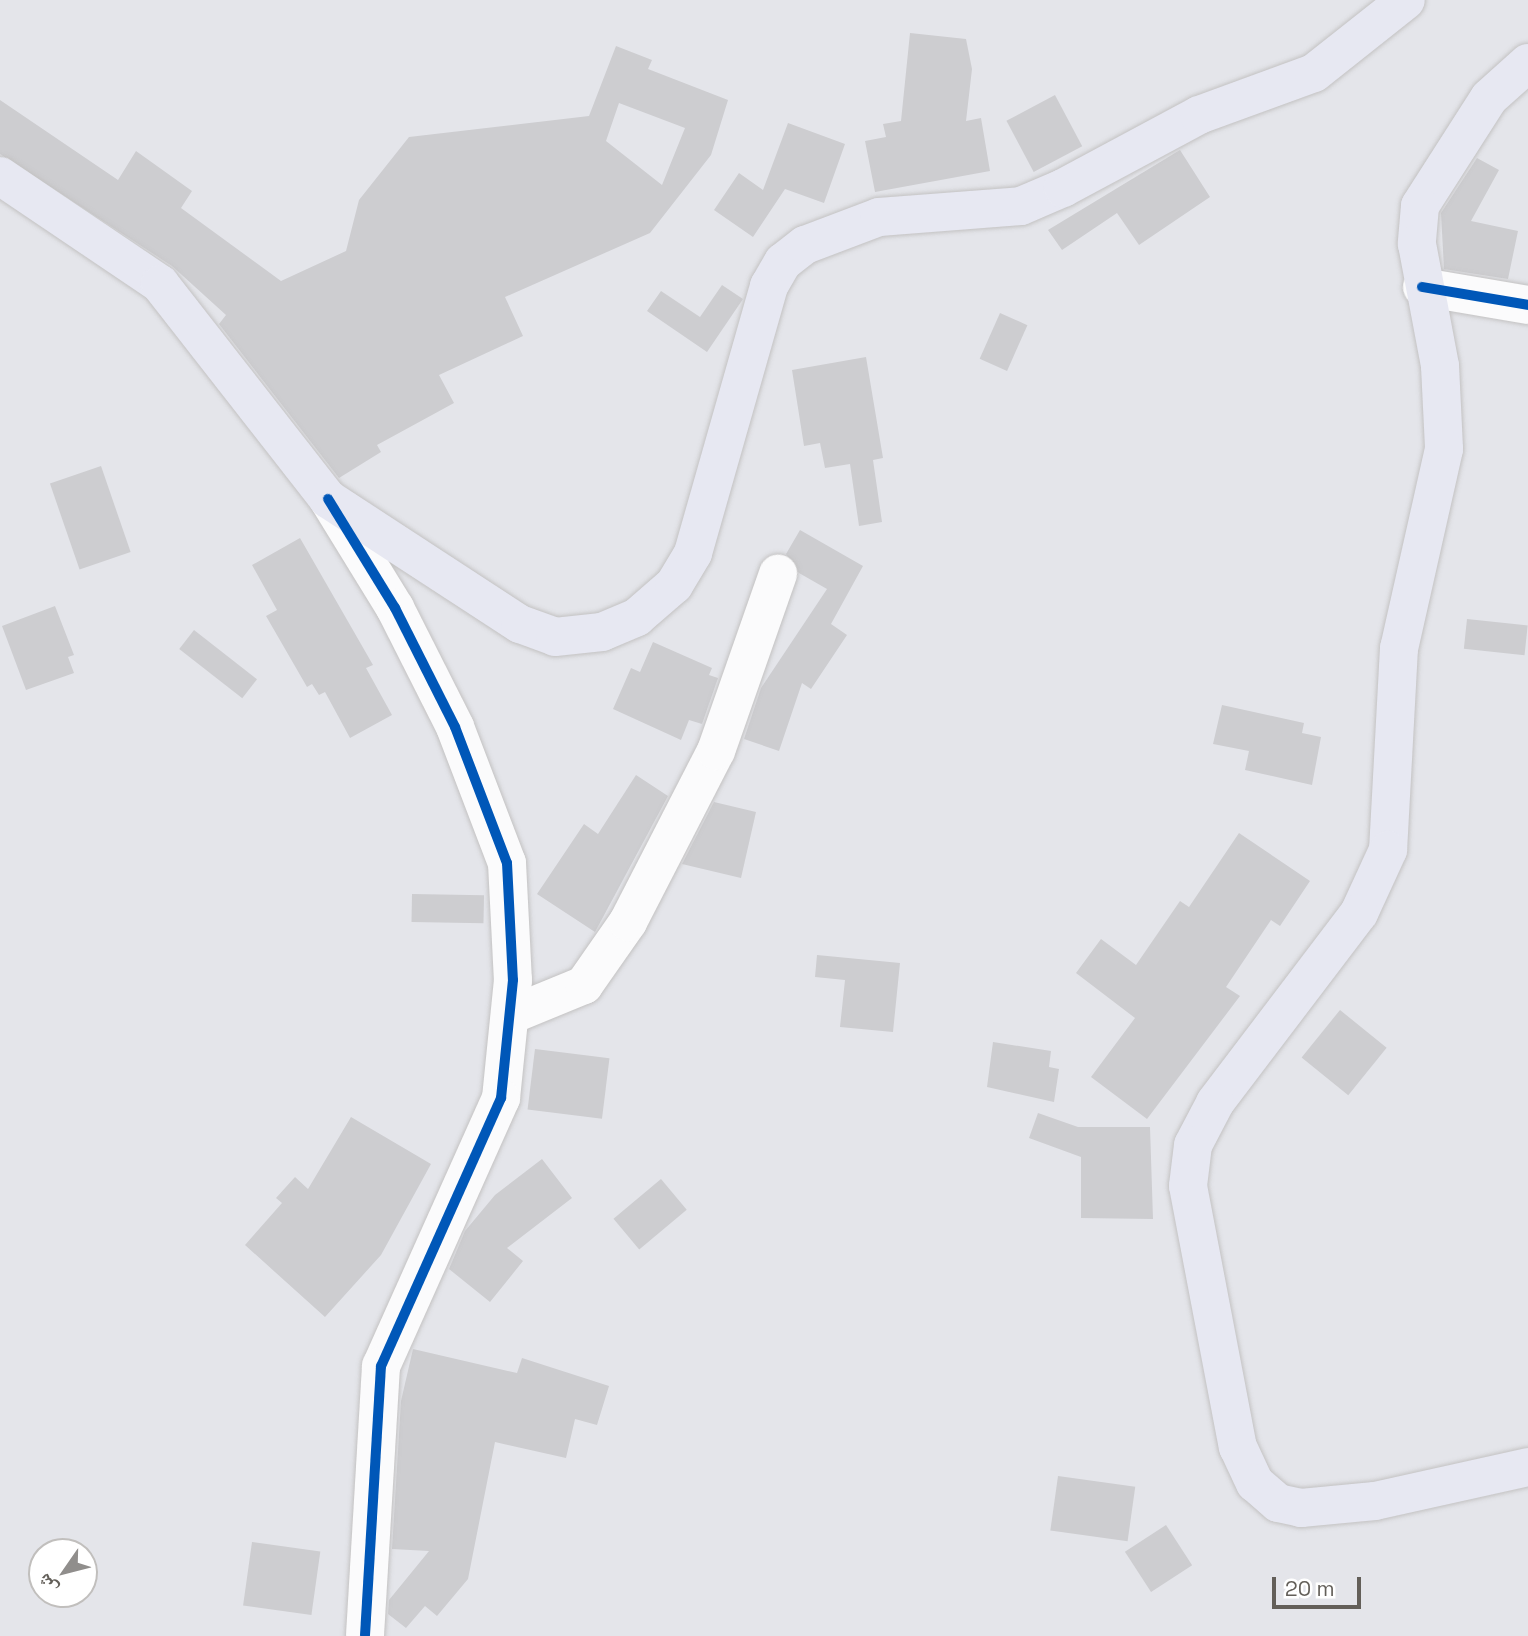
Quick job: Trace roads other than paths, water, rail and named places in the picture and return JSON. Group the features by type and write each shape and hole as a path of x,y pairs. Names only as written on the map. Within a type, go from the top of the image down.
{"main road":[{"path":"0,176 160,284 328,499 543,633 602,632 637,617 674,584 693,553 769,286 783,262 805,245 879,217 980,212 1052,193 1187,121 1314,73 1406,0"},
{"path":"1528,63 1489,98 1420,206 1422,288 1440,366 1444,449 1399,648 1388,850 1359,913 1215,1103 1193,1144 1188,1186 1238,1447 1255,1483 1278,1503 1301,1508 1375,1501 1528,1467"}],"street":[{"path":"1422,288 1528,305"},
{"path":"328,499 395,608 455,727 507,863 511,1015 501,1098 381,1366 365,1636"},
{"path":"511,1015 584,985 628,922 716,751 778,575"}]}
